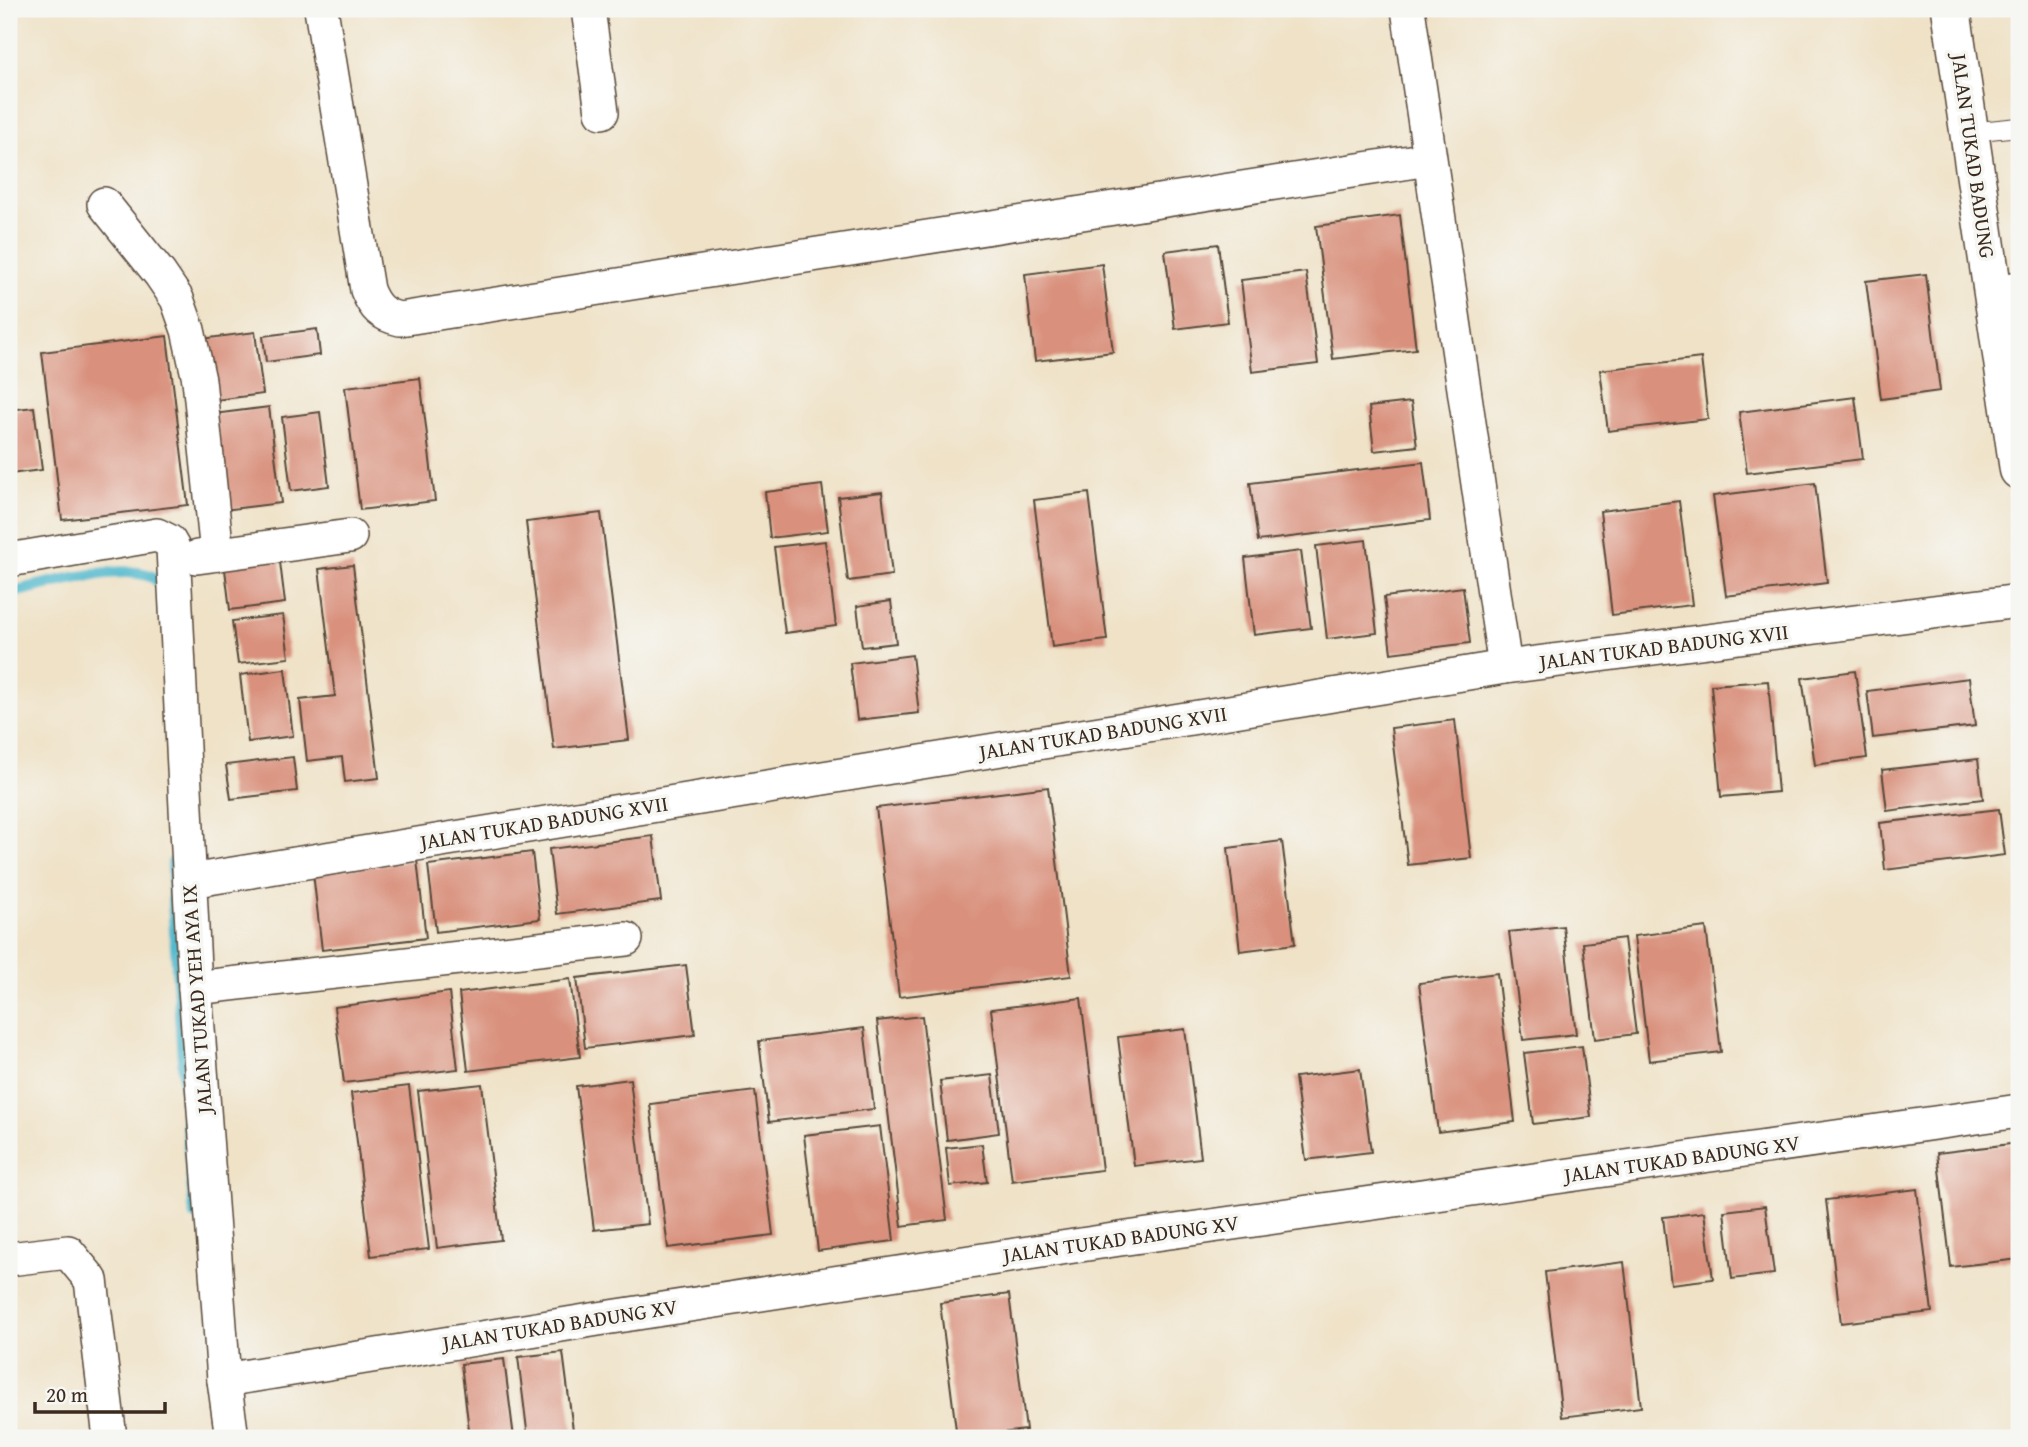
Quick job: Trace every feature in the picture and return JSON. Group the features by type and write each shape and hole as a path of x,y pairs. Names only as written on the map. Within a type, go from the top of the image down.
{"street":[{"path":"321,9 367,290 373,305 382,314 400,319 1429,159"},
{"path":"588,9 603,112"},
{"path":"1408,9 1505,667"},
{"name":"JALAN TUKAD BADUNG","path":"1951,9 1969,132 2006,290 2019,470"},
{"path":"104,204 177,299 188,330 199,380 217,554"},
{"path":"9,560 157,535 169,541 174,560 350,536"},
{"name":"JALAN TUKAD YEH AYA IX","path":"174,560 195,988 224,1381 232,1438"},
{"name":"JALAN TUKAD BADUNG XVII","path":"190,881 1505,667 2019,601"},
{"path":"195,988 626,939"},
{"name":"JALAN TUKAD BADUNG XV","path":"224,1381 612,1317 1120,1239 2019,1111"},
{"path":"9,1259 68,1252 91,1280 110,1438"}],"lane":[{"path":"1969,132 2019,127"}],"building":[{"path":"1400,215 1416,349 1333,359 1316,226"},
{"path":"1218,244 1228,322 1175,329 1165,251"},
{"path":"1102,264 1113,352 1035,361 1025,274"},
{"path":"1306,272 1318,364 1252,372 1241,280"},
{"path":"1926,274 1940,391 1881,399 1866,281"},
{"path":"317,329 320,355 266,362 263,336"},
{"path":"255,332 263,394 208,401 201,339"},
{"path":"167,336 188,505 62,520 42,352"},
{"path":"1701,358 1708,419 1608,431 1600,370"},
{"path":"420,378 435,501 360,510 345,387"},
{"path":"1855,397 1863,459 1747,473 1739,412"},
{"path":"1411,402 1417,446 1374,451 1369,407"},
{"path":"34,407 42,470 9,474 9,410"},
{"path":"269,407 281,503 224,510 213,414"},
{"path":"320,412 329,486 291,491 282,417"},
{"path":"1423,462 1430,520 1258,541 1250,483"},
{"path":"1815,483 1827,583 1726,596 1713,496"},
{"path":"822,485 828,531 770,538 765,492"},
{"path":"882,492 892,575 848,581 838,497"},
{"path":"1089,493 1107,640 1052,647 1034,500"},
{"path":"1679,501 1692,605 1612,615 1600,511"},
{"path":"601,513 629,740 554,749 526,522"},
{"path":"1366,540 1377,633 1327,639 1316,546"},
{"path":"825,541 836,626 785,633 774,547"},
{"path":"1301,551 1311,628 1254,635 1245,558"},
{"path":"279,554 285,603 230,610 224,561"},
{"path":"353,565 379,778 345,782 342,757 307,761 300,700 335,696 319,569"},
{"path":"1463,587 1470,643 1391,653 1384,597"},
{"path":"891,601 896,643 862,647 857,606"},
{"path":"283,615 289,658 238,664 232,621"},
{"path":"912,655 919,713 857,720 850,663"},
{"path":"285,669 293,736 248,742 240,675"},
{"path":"1855,671 1867,758 1815,765 1802,678"},
{"path":"1969,678 1975,726 1873,738 1867,691"},
{"path":"1768,681 1778,792 1721,797 1711,685"},
{"path":"1455,720 1471,858 1408,865 1391,728"},
{"path":"293,757 297,791 231,799 226,765"},
{"path":"1978,759 1983,799 1887,811 1882,770"},
{"path":"1048,787 1071,976 899,997 876,808"},
{"path":"1999,809 2005,855 1885,870 1880,823"},
{"path":"653,836 661,901 557,914 549,849"},
{"path":"1282,841 1295,944 1240,951 1228,848"},
{"path":"532,852 540,919 436,932 428,865"},
{"path":"417,860 426,938 322,950 313,873"},
{"path":"1563,926 1576,1034 1523,1040 1509,932"},
{"path":"1706,927 1721,1052 1649,1061 1634,936"},
{"path":"1624,938 1636,1034 1595,1039 1583,943"},
{"path":"686,965 695,1035 585,1048 577,978"},
{"path":"1497,973 1515,1122 1438,1132 1419,983"},
{"path":"570,979 580,1057 468,1071 459,993"},
{"path":"449,992 458,1069 344,1083 334,1007"},
{"path":"1081,998 1102,1170 1012,1181 991,1009"},
{"path":"922,1016 947,1220 902,1226 877,1021"},
{"path":"864,1028 874,1109 769,1122 759,1041"},
{"path":"1185,1029 1201,1158 1134,1166 1118,1037"},
{"path":"1582,1046 1591,1117 1533,1124 1524,1053"},
{"path":"1360,1069 1371,1152 1306,1160 1295,1077"},
{"path":"992,1075 999,1133 947,1140 940,1081"},
{"path":"630,1079 648,1224 594,1230 576,1086"},
{"path":"482,1084 501,1240 437,1248 418,1091"},
{"path":"409,1086 429,1249 371,1256 351,1093"},
{"path":"755,1091 773,1235 668,1248 650,1104"},
{"path":"880,1126 894,1241 818,1251 804,1135"},
{"path":"2019,1143 2019,1259 1951,1267 1937,1153"},
{"path":"982,1144 987,1182 950,1186 946,1148"},
{"path":"1917,1189 1932,1312 1841,1323 1826,1200"},
{"path":"1765,1206 1774,1274 1732,1279 1724,1211"},
{"path":"1704,1212 1713,1279 1671,1284 1663,1217"},
{"path":"1624,1262 1641,1407 1562,1417 1545,1272"},
{"path":"1009,1294 1026,1430 957,1438 940,1303"},
{"path":"563,1352 574,1438 528,1438 518,1357"},
{"path":"504,1359 514,1438 470,1438 461,1364"}],"waterway":[{"path":"9,593 85,576 127,572 144,574 157,580 166,594"},
{"path":"173,863 173,900 195,1215"}]}
